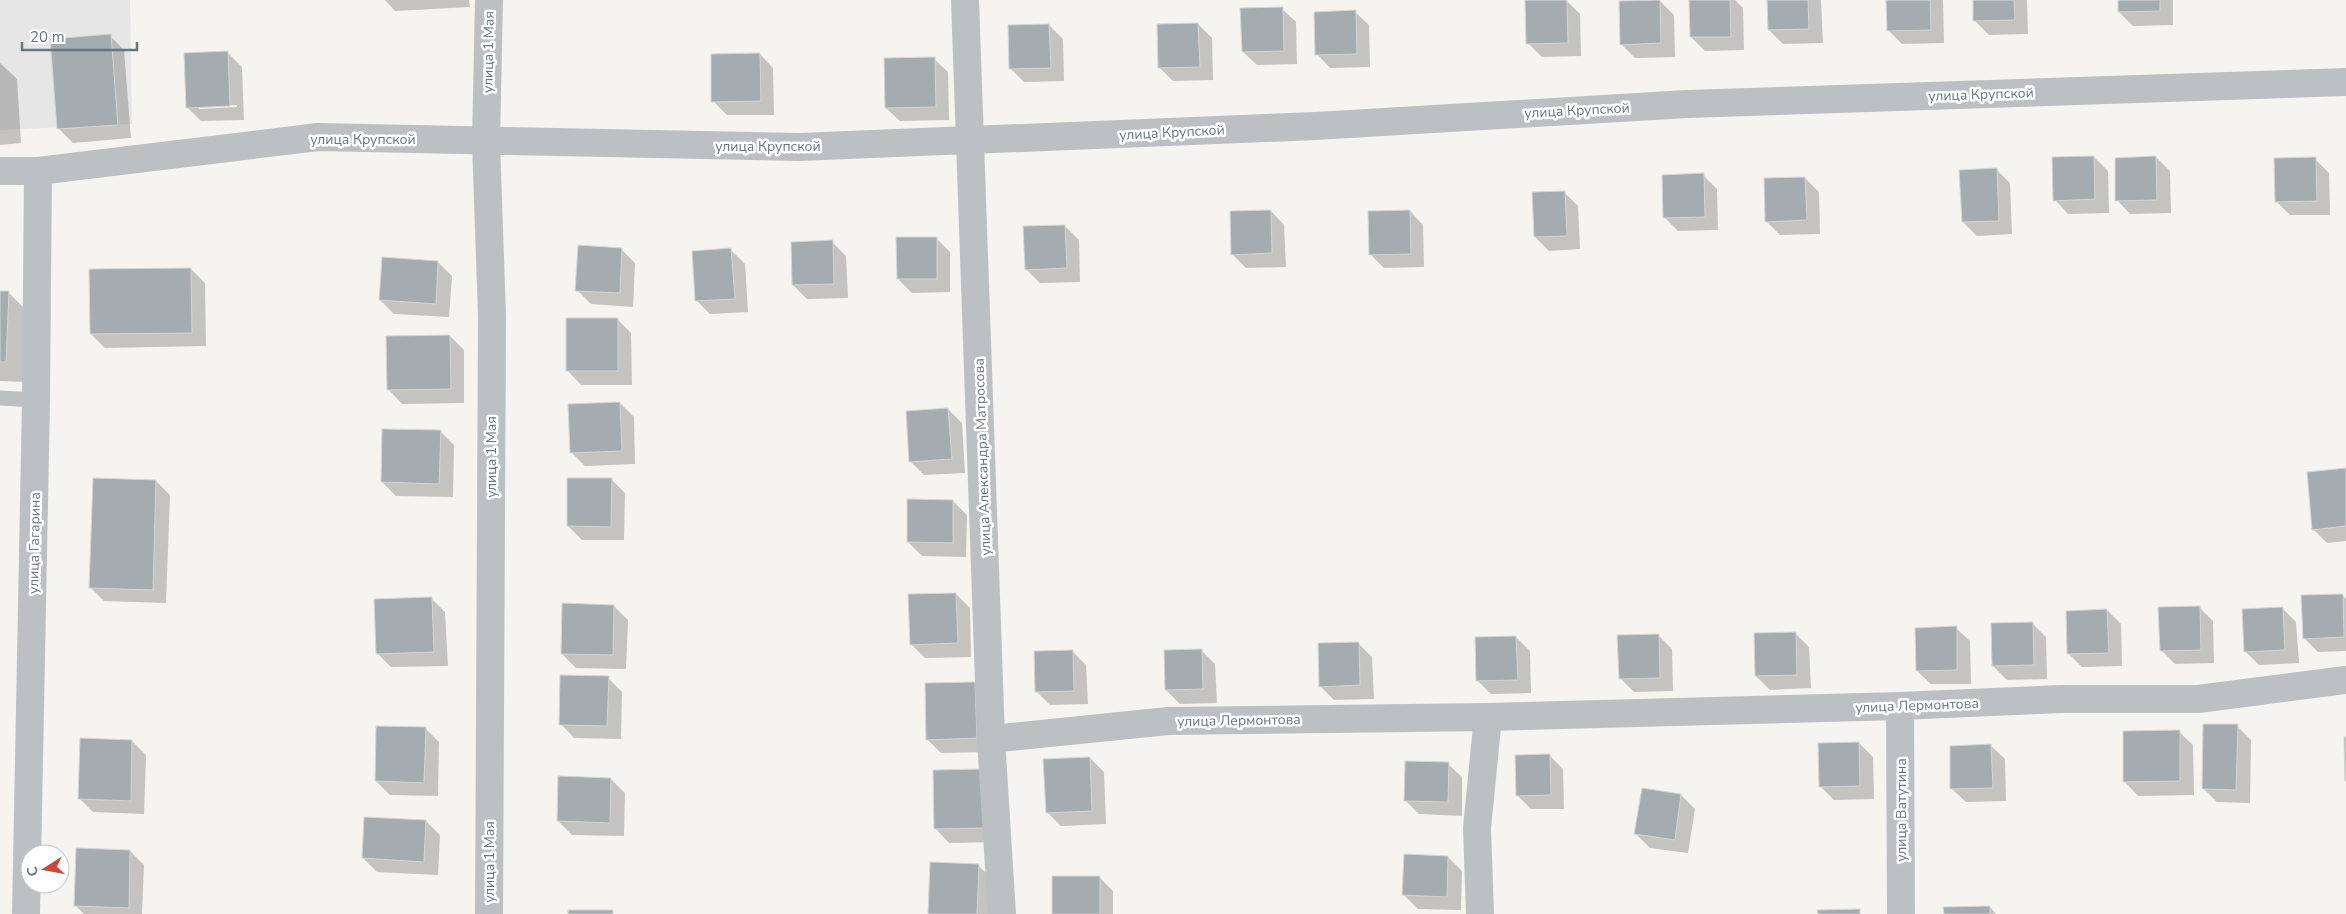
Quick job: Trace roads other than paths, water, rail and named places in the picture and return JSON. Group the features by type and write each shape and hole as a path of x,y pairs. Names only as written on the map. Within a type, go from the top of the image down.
{"street":[{"name":"улица 1 Мая","path":"489,0 486,142 492,316 489,914"},
{"name":"улица Александра Матросова","path":"965,0 991,739 1002,914"},
{"name":"улица Крупской","path":"0,171 38,171 318,137 799,148 1316,126 1687,104 2346,82"},
{"name":"улица Гагарина","path":"26,914 36,400 38,171"},
{"name":"улица Лермонтова","path":"991,739 1168,720 1488,717 1900,706 2061,698 2198,699 2346,680"},
{"name":"улица Ватутина","path":"1900,706 1901,914"},
{"path":"1480,914 1477,828 1488,717"}],"lane":[{"path":"0,398 36,400"}]}
